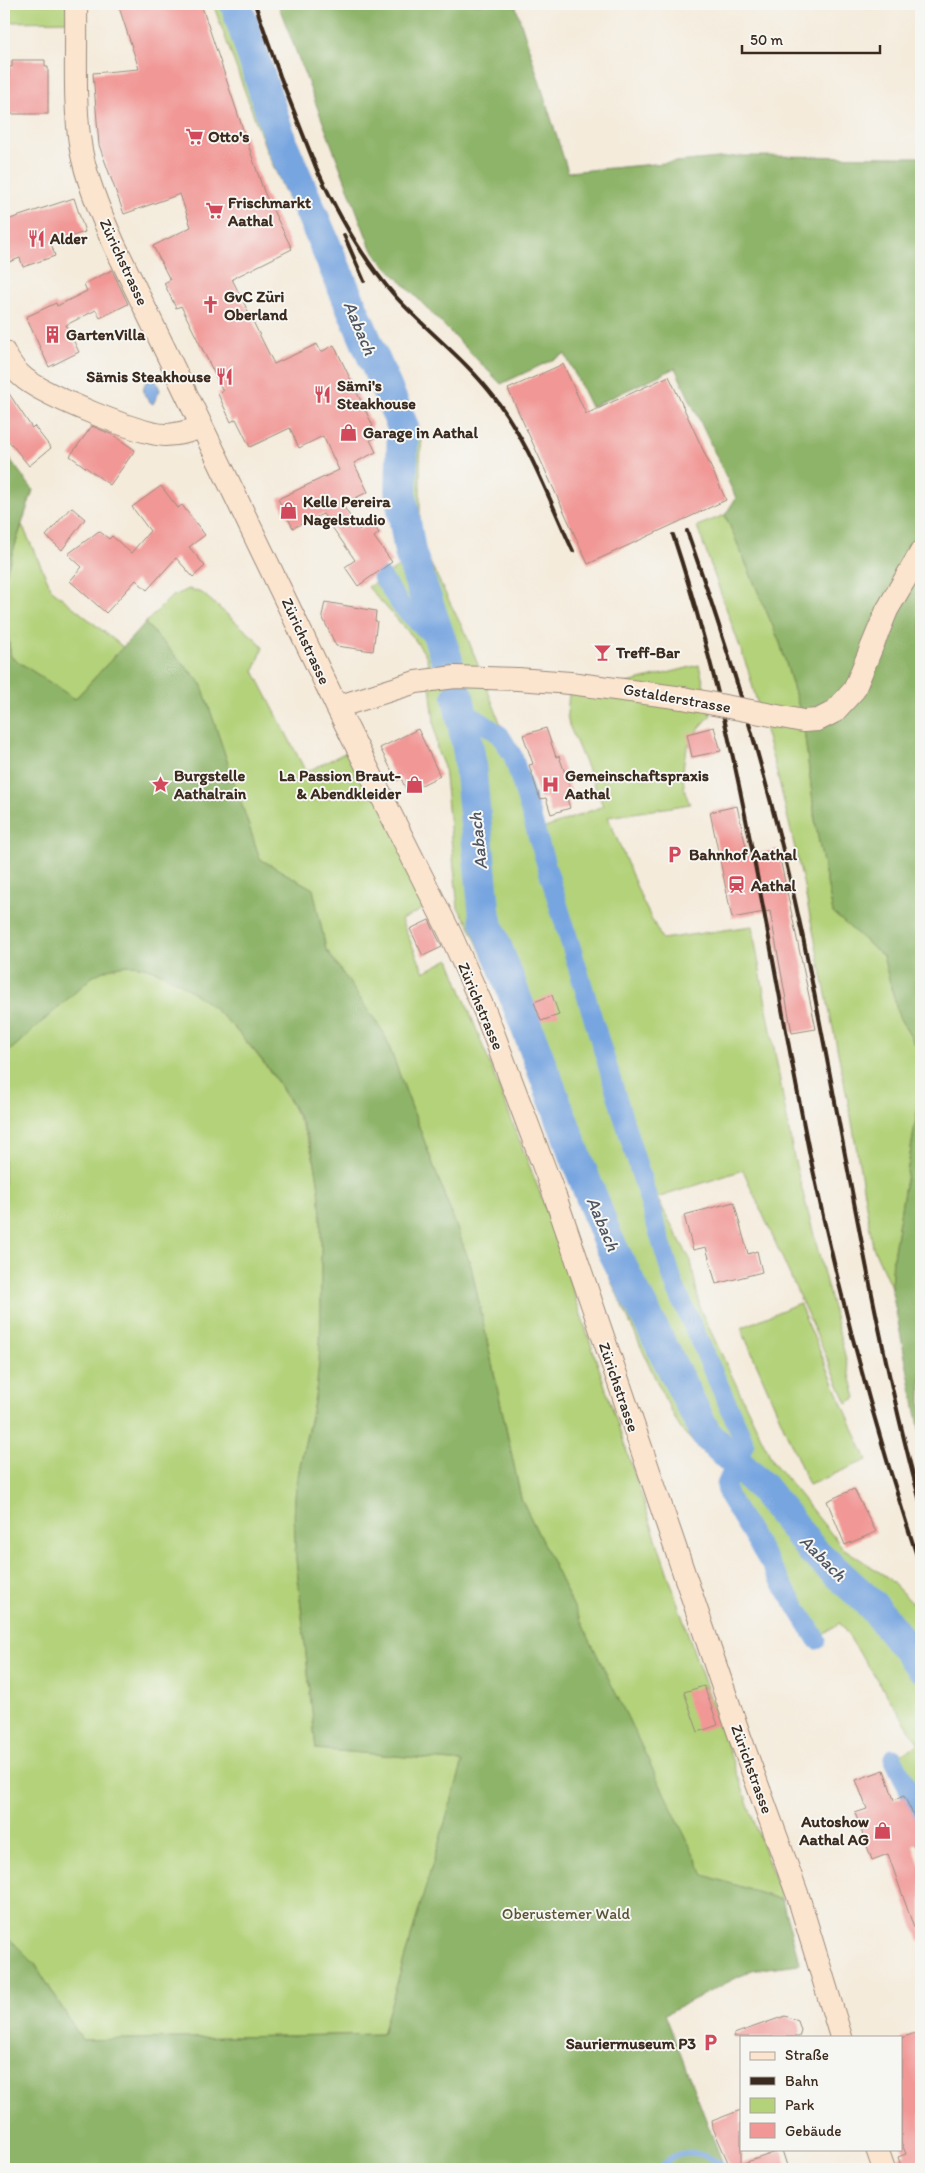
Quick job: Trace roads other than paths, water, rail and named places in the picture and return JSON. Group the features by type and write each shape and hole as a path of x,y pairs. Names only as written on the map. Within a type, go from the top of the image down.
{"main road":[{"name":"Zürichstrasse","path":"76,4 78,128 81,152 90,181 114,244 337,707 450,933 506,1066 556,1199 740,1738 798,1896 841,2036"},
{"path":"4,352 16,371 36,386 144,432 167,435 202,426"},
{"name":"Gstalderstrasse","path":"337,707 416,682 455,677 509,678 570,683 683,698 803,721 818,720 834,712 854,690 887,610 921,552"},
{"path":"878,2150 884,2169"}],"water":[{"path":"153,375 160,390 153,404 144,393 144,386"}],"waterway":[{"name":"Aabach","path":"236,4 281,142 403,427 401,497 410,552 447,660"},
{"path":"382,577 402,607 444,647"},
{"name":"Aabach","path":"458,696 469,754 485,918 607,1238 706,1434 762,1487 811,1549 872,1605 921,1666"},
{"path":"461,708 500,735 513,756 674,1284 745,1443 726,1485 728,1496 817,1640"},
{"path":"893,1758 921,1816"},
{"path":"660,2169 667,2161 684,2153 702,2155 729,2169"}],"railway":[{"path":"255,4 280,76 319,175"},
{"path":"317,169 333,203 372,267 408,310 459,358 483,384 506,414 538,472 573,551"},
{"path":"344,235 364,281"},
{"path":"687,531 751,730 791,882 817,1005 871,1292 921,1505"},
{"path":"673,535 717,688 735,765 810,1156 833,1260 874,1415 921,1568"}],"place":[{"name":"Otto's","path":"194,136"},
{"name":"Frischmarkt Aathal","path":"214,211"},
{"name":"Alder","path":"36,238"},
{"name":"GvC Züri Oberland","path":"210,305"},
{"name":"GartenVilla","path":"52,334"},
{"name":"Sämis Steakhouse","path":"225,376"},
{"name":"Sämi's Steakhouse","path":"323,394"},
{"name":"Garage in Aathal","path":"349,432"},
{"name":"Kelle Pereira Nagelstudio","path":"289,510"},
{"name":"Treff-Bar","path":"602,652"},
{"name":"Burgstelle Aathalrain","path":"160,784"},
{"name":"La Passion Braut- & Abendkleider","path":"415,784"},
{"name":"Gemeinschaftspraxis Aathal","path":"551,784"},
{"name":"Bahnhof Aathal","path":"675,854"},
{"name":"Aathal","path":"737,885"},
{"name":"Autoshow Aathal AG","path":"883,1830"},
{"name":"Sauriermuseum P3","path":"710,2043"}],"park label":[{"name":"Oberustemer Wald","path":"566,1913"}]}
